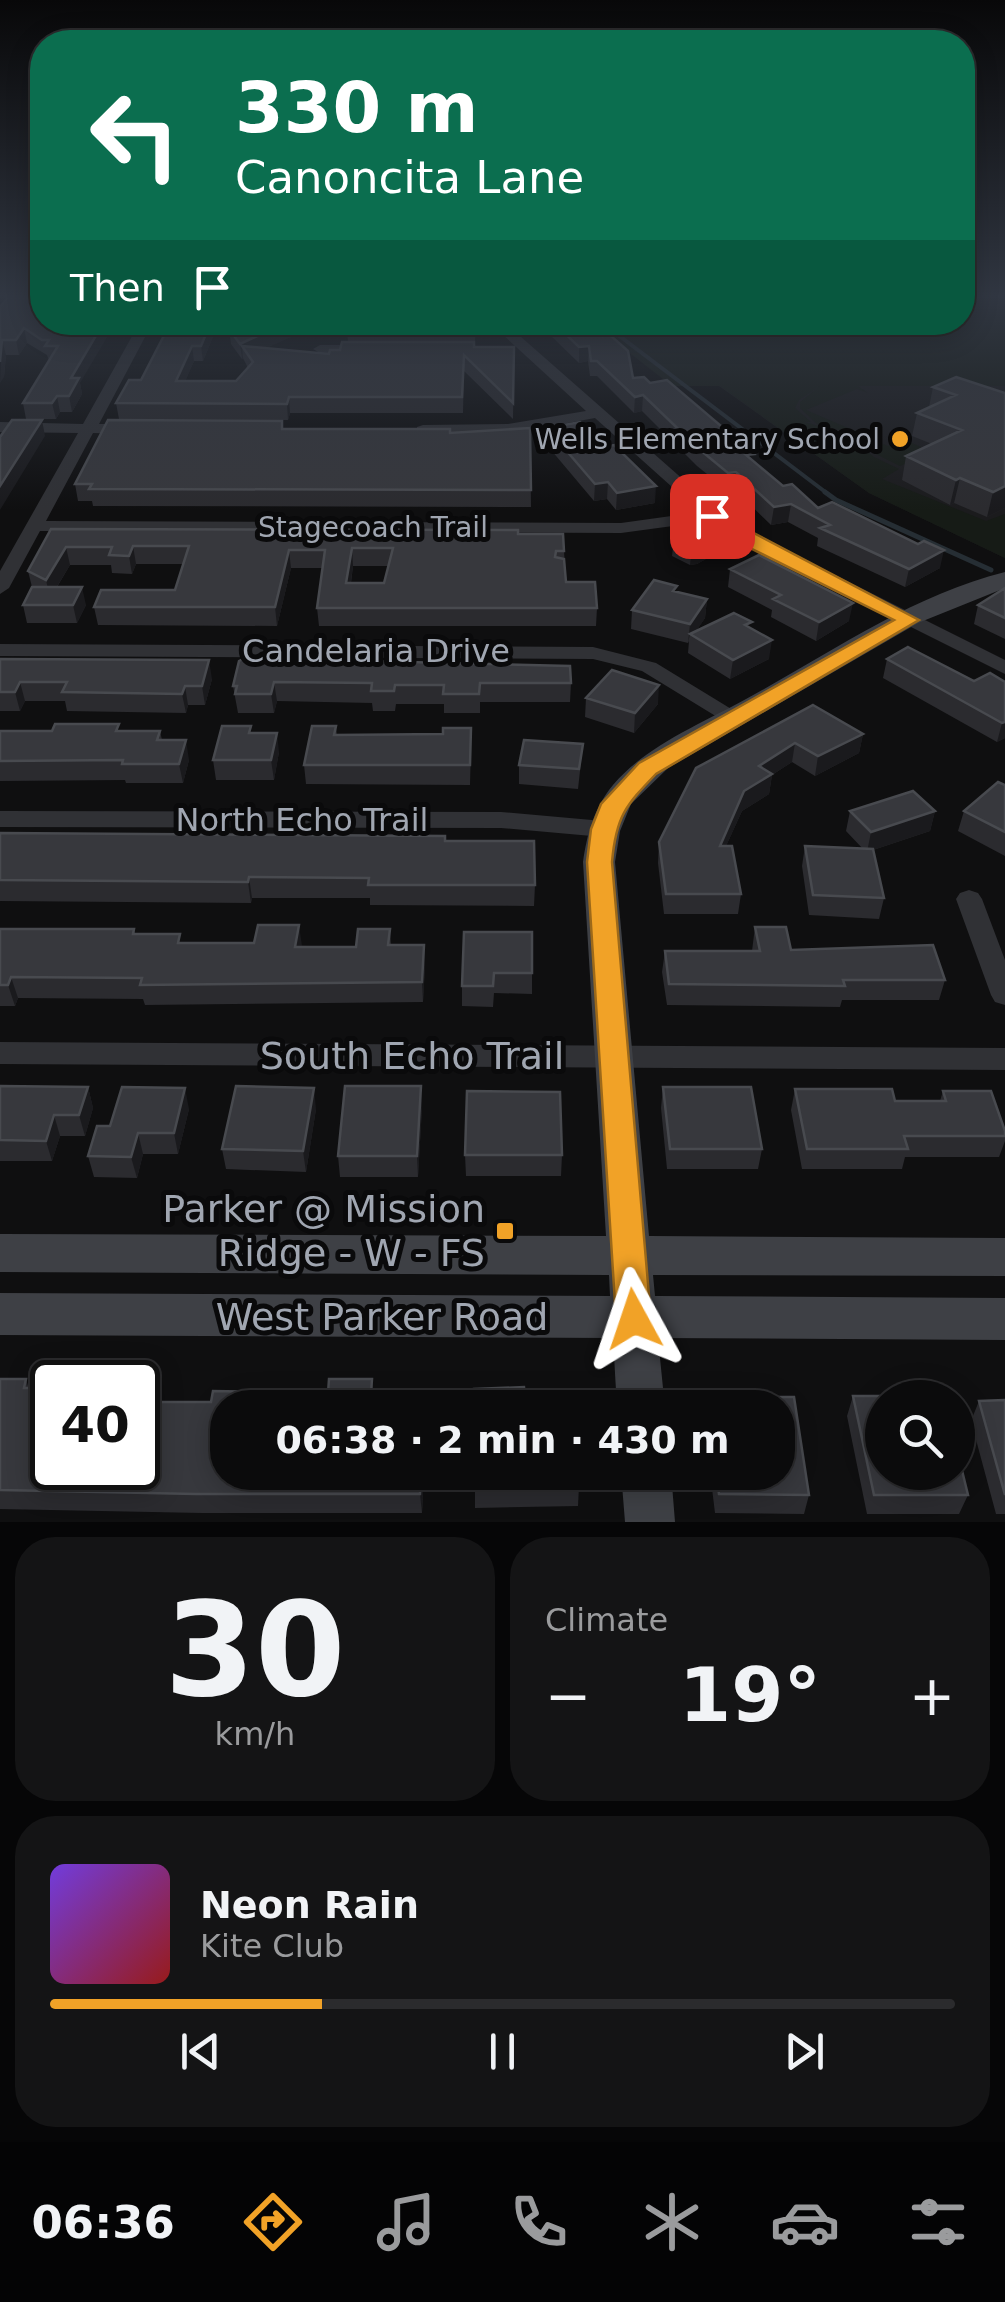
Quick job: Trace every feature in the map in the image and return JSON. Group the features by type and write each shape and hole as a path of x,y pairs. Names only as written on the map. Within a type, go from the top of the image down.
{"main road":[{"path":"640,1390 600,862 603,829 613,804 645,771 735,718 909,620 963,593 1005,580"},
{"name":"West Parker Road","path":"0,1253 1005,1258"},
{"name":"West Parker Road","path":"0,1314 1005,1319"},
{"path":"647,1490 650,1522"}],"street":[{"path":"0,588 122,368"},
{"path":"537,368 598,413 712,516 752,542 1005,668"},
{"path":"406,430 508,429 598,413"},
{"path":"0,427 148,429"},
{"name":"Stagecoach Trail","path":"34,526 621,528 712,516"},
{"name":"Candelaria Drive","path":"0,650 594,653 649,667 735,718"},
{"name":"North Echo Trail","path":"0,819 500,820 603,829"},
{"path":"968,899 1005,995"},
{"name":"South Echo Trail","path":"0,1053 1005,1058"}],"shaded area":[{"path":"649,368 1005,368 1005,386 858,386 868,393 857,389 806,410 855,431 850,433 817,424 800,408 800,402 820,386 799,400 795,408 811,422 804,422 846,433 874,457 899,469 882,479 986,521 1005,514 1005,558 869,493 720,386 672,386"},
{"name":"Wells Elementary School","path":"719,386 1005,386 1005,558 869,493"},
{"path":"856,433 888,446 903,439 932,452 900,466 872,452"}],"building":[{"path":"44,368 77,368 71,378 79,378 69,396 57,396 52,403 23,403"},
{"path":"147,368 182,368 176,381 236,381 248,368 463,368 462,397 289,397 287,404 116,403 129,380 141,380"},
{"path":"477,368 514,368 513,403"},
{"path":"604,368 631,368 633,378 644,377 650,383 667,380 754,454 746,455 783,486 792,484 818,508 832,502 918,544 924,541 944,550 909,569 820,528 830,525 791,504 774,507 736,472 728,473 699,449 643,395 635,397"},
{"path":"956,377 1005,393 1005,486 993,492 960,478 956,480 906,456 962,430 917,413 956,395 933,387"},
{"path":"12,420 42,420 0,486 0,437"},
{"path":"108,420 282,421 282,429 450,429 450,433 530,428 531,490 89,489 92,484 75,484"},
{"path":"580,422 604,447 614,445 656,486 617,493 608,482 595,484 547,428"},
{"path":"700,524 722,534 692,547 674,539"},
{"path":"51,529 518,530 518,534 563,534 564,551 556,551 555,557 564,559 566,582 595,582 597,608 317,608 325,550 289,550 275,607 94,607 101,590 175,590 189,546 133,546 129,556 109,555 112,547 66,547 46,580 28,571","holes":["352,548 393,548 384,583 346,583"]},
{"path":"759,555 853,603 819,622 773,599 781,595 730,569"},
{"path":"654,580 677,586 673,591 707,599 690,624 632,610"},
{"path":"32,587 82,587 73,605 23,605"},
{"path":"1005,588 1005,618 978,605"},
{"path":"734,613 752,622 745,625 772,640 733,660 690,634"},
{"path":"908,647 974,681 990,673 1005,682 1005,722 887,659"},
{"path":"245,658 570,666 571,683 480,683 479,694 443,694 444,685 395,685 394,691 371,691 372,683 274,682 271,694 235,694 239,661"},
{"path":"0,659 209,660 202,686 185,686 182,694 62,692 67,682 20,682 15,692 0,692"},
{"path":"612,670 659,685 635,713 586,698"},
{"path":"813,705 863,734 818,756 795,743 759,766 772,774 744,791 720,846 732,846 741,894 666,894 659,842 696,768"},
{"path":"55,724 119,724 116,731 160,731 157,740 186,740 179,764 122,764 123,760 0,761 0,731 52,731"},
{"path":"222,726 251,726 249,733 277,733 271,760 213,760"},
{"path":"312,726 336,726 334,735 443,734 443,728 471,728 470,765 304,765"},
{"path":"524,740 583,744 579,769 519,765"},
{"path":"998,782 1005,785 1005,832 964,811"},
{"path":"913,791 935,811 871,832 850,811"},
{"path":"0,833 445,836 445,841 534,841 535,885 368,885 369,878 249,877 248,882 0,880"},
{"path":"805,846 873,849 884,898 813,895"},
{"path":"258,925 299,925 295,947 356,947 358,929 390,929 388,945 424,945 422,982 140,985 142,978 11,977 8,985 0,985 0,929 134,929 133,934 180,934 178,943 254,943"},
{"path":"755,927 786,927 791,950 933,945 945,980 843,980 845,986 669,984 665,951 760,951"},
{"path":"464,932 532,932 532,973 494,973 493,986 462,986"},
{"path":"0,1086 88,1087 79,1115 54,1115 46,1141 0,1140"},
{"path":"236,1086 314,1088 303,1151 222,1149"},
{"path":"345,1086 421,1086 417,1156 338,1156"},
{"path":"122,1087 185,1088 174,1133 138,1133 131,1157 88,1156 97,1126 110,1126"},
{"path":"663,1087 751,1087 762,1149 670,1149"},
{"path":"795,1089 892,1089 895,1101 946,1101 943,1091 991,1091 1005,1136 904,1136 908,1149 807,1149"},
{"path":"467,1091 560,1092 562,1155 465,1155"},
{"path":"0,1379 26,1379 24,1388 30,1388 30,1490 160,1490 160,1402 210,1402 210,1490 420,1490 420,1494 0,1490"},
{"path":"329,1379 372,1379 371,1390 328,1390"},
{"path":"524,1387 524,1390 474,1390"},
{"path":"853,1396 865,1396 865,1453"},
{"path":"1005,1400 1005,1495 979,1401"},
{"path":"795,1404 809,1495 719,1494 718,1490 795,1490"},
{"path":"873,1490 967,1490 968,1495 874,1495"}],"waterway":[{"path":"662,368 828,494"},
{"path":"825,492 991,570"}],"place":[{"name":"Wells Elementary School","path":"900,439"},
{"name":"Parker @ Mission Ridge - W - FS","path":"505,1231"}],"route":[{"path":"634,1319 600,862 603,829 613,804 648,768 909,620 752,542 712,516"}]}
